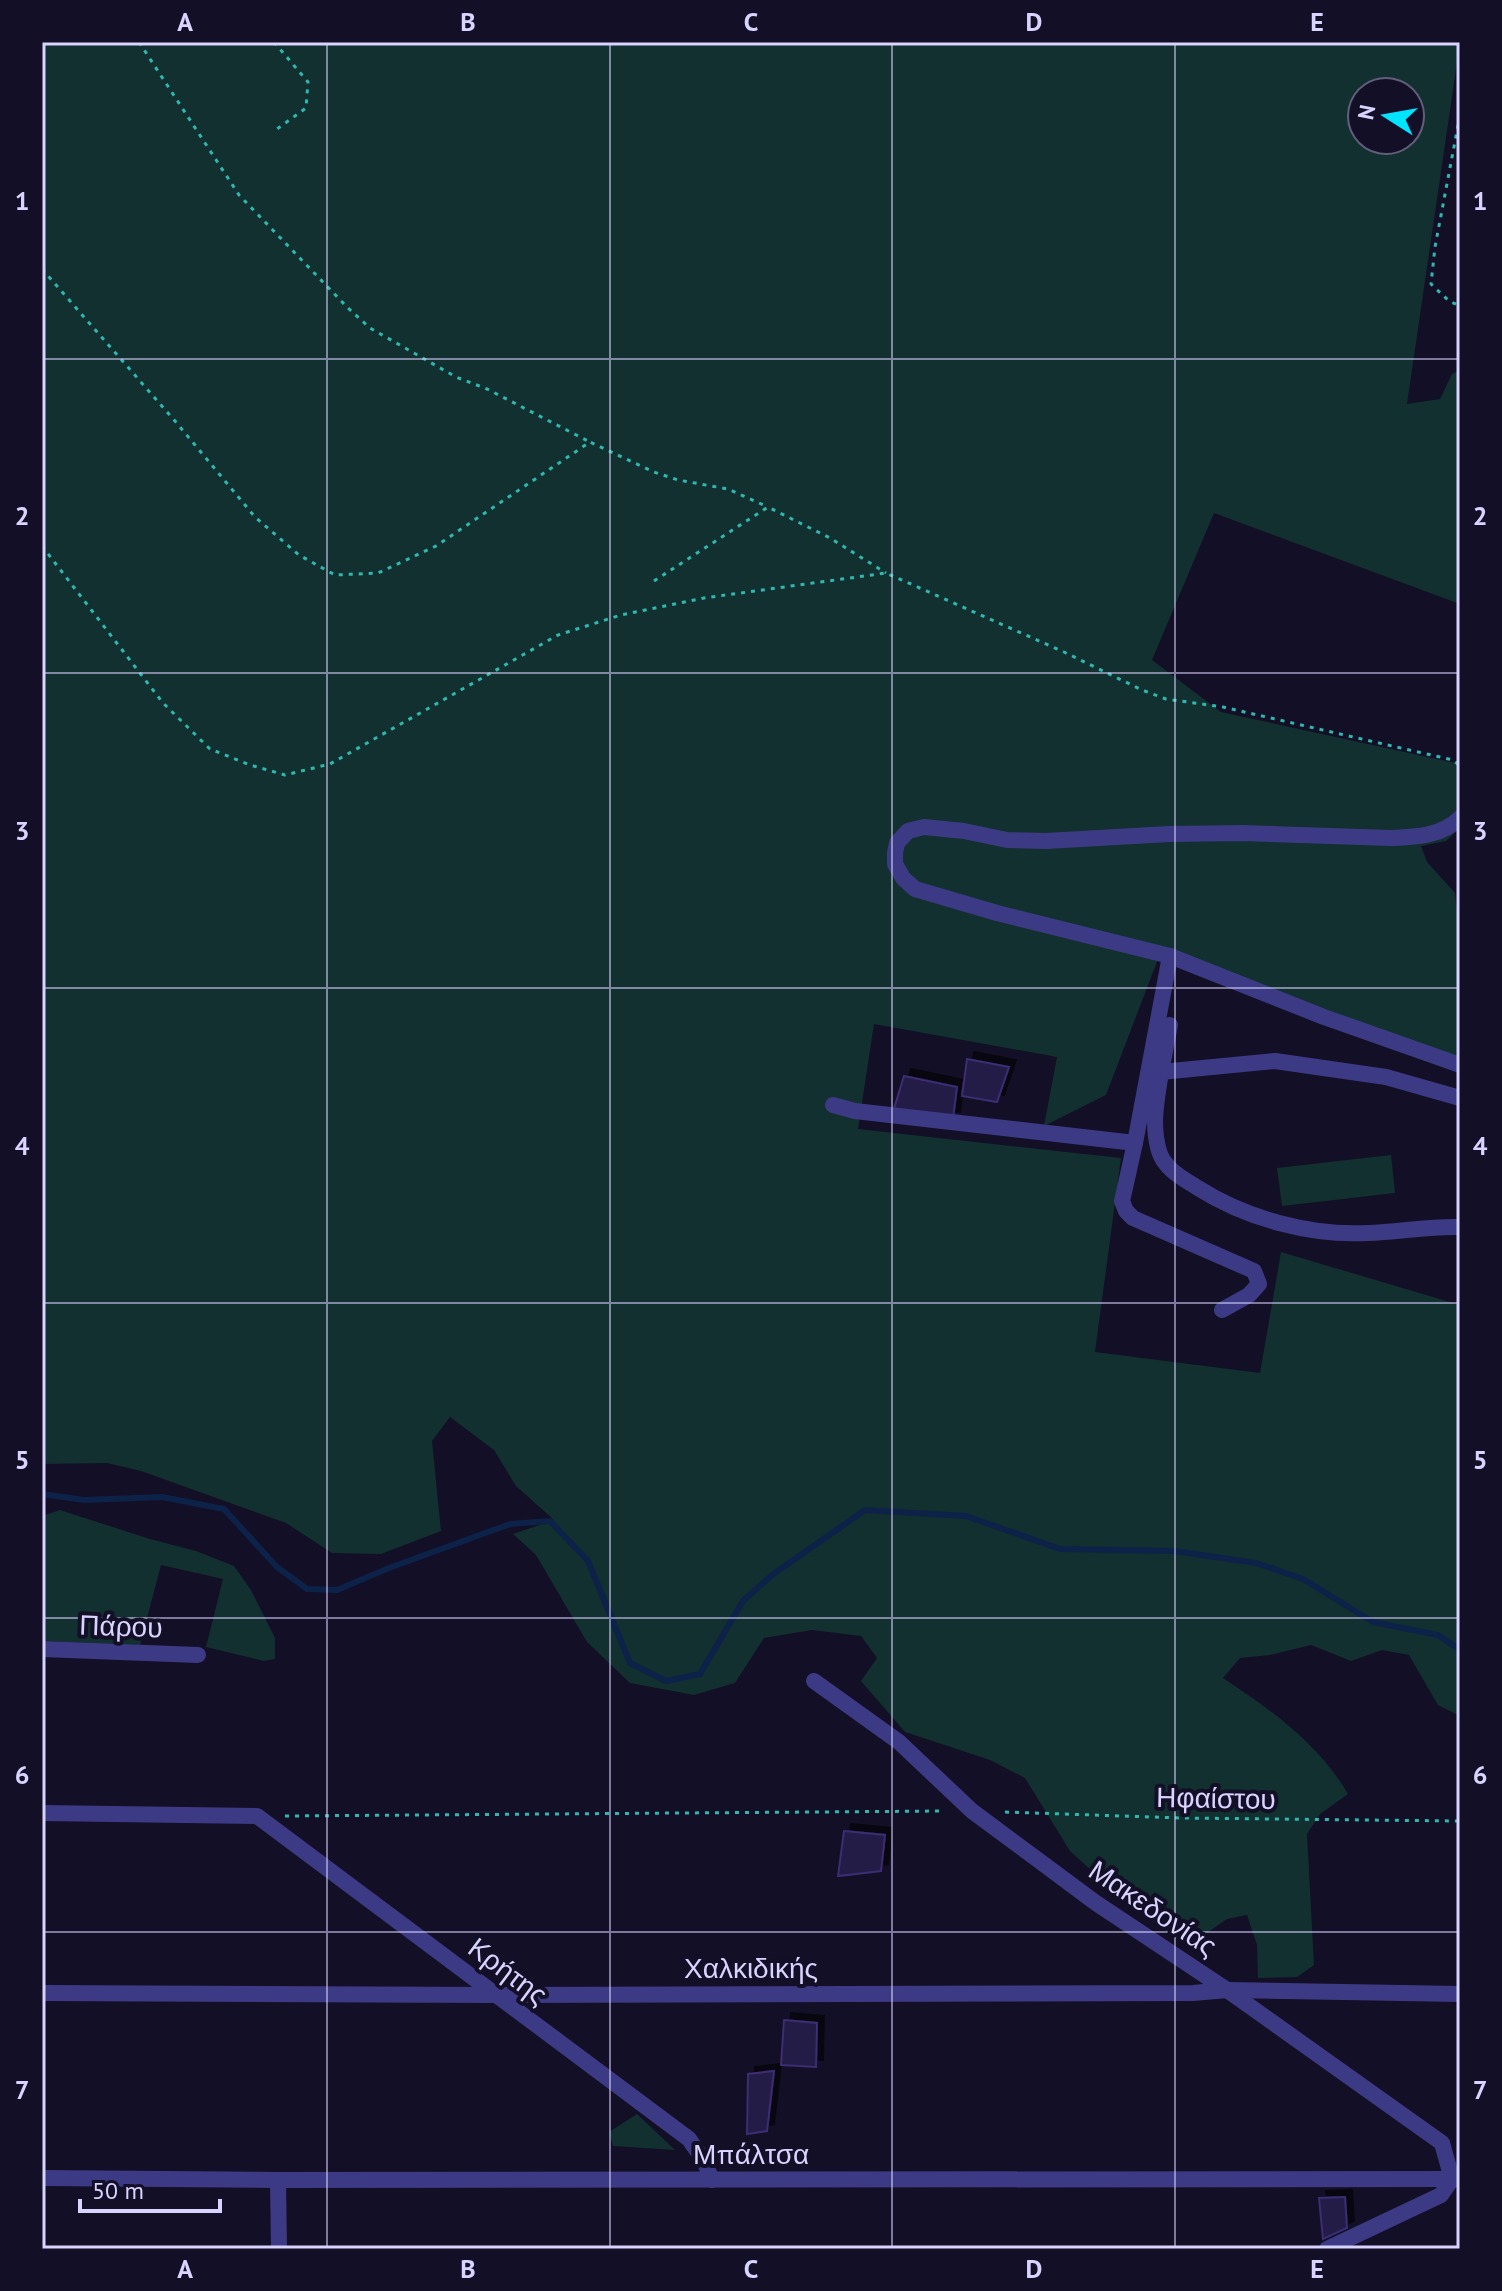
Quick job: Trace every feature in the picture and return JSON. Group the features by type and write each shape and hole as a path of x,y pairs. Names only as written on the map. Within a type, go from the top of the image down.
{"street":[{"path":"1460,818 1439,832 1392,838 1184,834 1046,841 1007,840 924,827 908,831 897,843 895,853 895,864 903,878 915,889 1170,956 1324,1017 1460,1065"},
{"path":"1170,956 1122,1201 1133,1218 1254,1271 1259,1284 1249,1295 1222,1310"},
{"path":"1170,1025 1153,1117 1159,1154 1174,1172 1217,1200 1260,1217 1322,1232 1368,1233 1427,1226 1460,1227"},
{"path":"1161,1072 1275,1061 1386,1077 1460,1098"},
{"path":"833,1105 855,1111 1135,1143"},
{"name":"Πάρου","path":"42,1649 198,1655"},
{"name":"Μακεδονίας","path":"814,1681 899,1742 972,1811 1096,1903 1227,1990 1442,2143 1456,2179"},
{"path":"42,1813 257,1816"},
{"name":"Κρήτης","path":"257,1816 689,2139 712,2180"},
{"name":"Χαλκιδικής","path":"42,1993 496,1995 1193,1993 1227,1990 1460,1994"},
{"name":"Μπάλτσα","path":"42,2178 1456,2179"},
{"path":"1327,2249 1441,2195 1456,2179"},
{"path":"278,2180 279,2249"}],"path":[{"path":"139,42 239,195 370,328 456,377 487,389 654,472 678,480 728,489 768,507 830,538 886,573 1142,690 1166,699 1223,707 1453,760 1460,766"},
{"path":"274,42 308,82 306,108 277,129"},
{"path":"1460,115 1431,284 1449,301 1460,306"},
{"path":"42,269 255,517 299,555 335,575 378,573 436,546 590,442"},
{"path":"654,581 768,507"},
{"path":"42,546 163,703 210,749 285,775 330,764 558,635 621,615 704,598 886,573"},
{"path":"257,1816 972,1811"},
{"name":"Ηφαίστου","path":"1002,1812 1181,1818 1460,1821"}],"green space":[{"path":"42,42 1460,42 1407,404 1440,399 1452,374 1460,370 1460,604 1214,513 1152,660 1221,712 1460,764 1460,828 1446,841 1421,846 1427,862 1455,893 1460,941 1460,1061 1163,946 1106,1095 1044,1126 1057,1057 874,1024 858,1129 1121,1158 1095,1352 1260,1373 1281,1252 1460,1305 1460,1716 1438,1705 1409,1655 1382,1650 1351,1661 1311,1645 1270,1655 1240,1658 1223,1678 1276,1715 1308,1743 1348,1794 1320,1814 1307,1834 1314,1965 1297,1977 1258,1978 1257,1945 1247,1915 1227,1919 1188,1946 1136,1911 1070,1851 1025,1778 990,1760 905,1732 861,1681 877,1658 861,1636 812,1630 764,1638 735,1683 694,1695 630,1683 587,1642 536,1555 513,1534 554,1520 516,1486 494,1450 450,1417 432,1441 441,1531 381,1554 332,1553 286,1523 141,1471 107,1463 42,1464"},
{"path":"1391,1155 1395,1193 1282,1206 1277,1168"},
{"path":"60,1510 196,1551 234,1566 251,1590 275,1638 275,1659 264,1661 206,1647 223,1579 161,1565 140,1645 42,1641 42,1516"},
{"path":"637,2114 675,2150 613,2146 609,2132"}],"building":[{"path":"967,1059 1009,1067 997,1102 962,1096"},
{"path":"904,1076 957,1087 953,1119 893,1112"},
{"path":"844,1831 885,1835 881,1871 838,1876"},
{"path":"784,2020 817,2023 816,2067 781,2065"},
{"path":"774,2071 767,2131 747,2134 748,2074"},
{"path":"1345,2197 1347,2228 1323,2239 1319,2198"}],"waterway":[{"path":"42,1494 84,1500 162,1497 224,1509 277,1567 307,1589 337,1590 510,1524 550,1521 588,1561 630,1663 666,1681 700,1674 743,1601 772,1575 865,1510 966,1516 1060,1549 1174,1551 1256,1563 1303,1579 1373,1622 1438,1635 1460,1650"}]}
